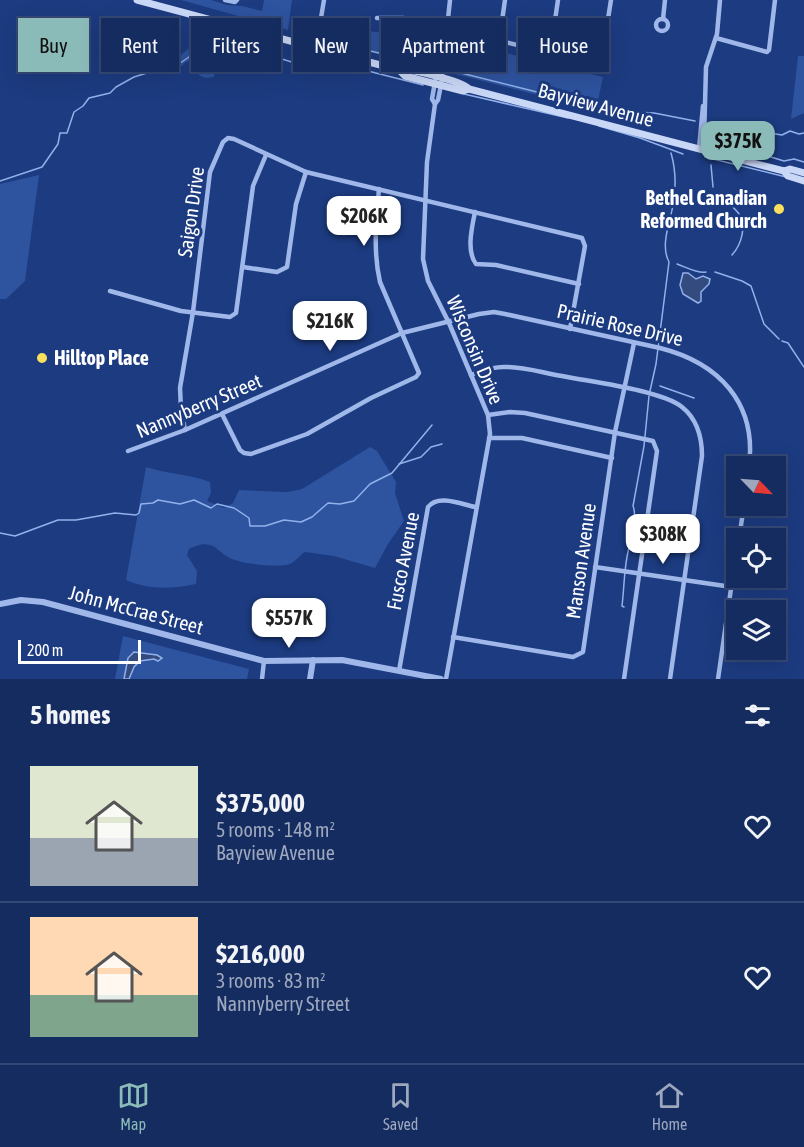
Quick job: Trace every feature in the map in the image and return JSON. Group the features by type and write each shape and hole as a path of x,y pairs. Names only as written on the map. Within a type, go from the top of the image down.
{"main road":[{"name":"Bayview Avenue","path":"137,0 293,42"},
{"name":"Bayview Avenue","path":"369,62 399,70 405,76 439,81 463,91 469,89 784,171 804,173"},
{"name":"Bayview Avenue","path":"784,171 788,176 804,181"}],"street":[{"path":"225,0 231,2 237,0"},
{"path":"321,18 324,0"},
{"name":"Wisconsin Drive","path":"448,18 450,0"},
{"path":"505,0 500,32 503,40 518,44"},
{"path":"555,18 558,0"},
{"path":"608,18 611,0"},
{"path":"663,19 665,0"},
{"path":"699,149 707,63 719,27 720,0"},
{"path":"716,38 766,52 771,47 775,0"},
{"name":"Wisconsin Drive","path":"441,72 432,99 435,104 428,152 424,267 488,414 489,438 446,679"},
{"name":"Saigon Drive","path":"185,430 180,388 193,312 208,181 214,158 223,142 229,138 306,172 583,239 585,245 579,284"},
{"path":"110,291 181,311 230,317 236,313 253,186 267,154"},
{"path":"243,267 278,272 286,267 296,207 306,172"},
{"path":"222,414 240,450 246,454 307,434 371,398 416,377 419,373 380,282 376,262 379,189"},
{"path":"475,212 471,246 473,260 477,265 496,265 579,284 570,329"},
{"path":"343,233 376,231"},
{"name":"Prairie Rose Drive","path":"449,323 494,312 685,355 702,363 723,381 738,402 746,419 750,437 749,456"},
{"name":"Nannyberry Street","path":"128,451 185,430 402,333 449,323"},
{"name":"Manson Avenue","path":"453,637 578,656 585,648 615,432 634,343"},
{"path":"471,375 488,369 509,367 624,388 660,396 680,405 693,419 700,434 702,456 670,679"},
{"path":"488,414 518,412 652,441 657,448 624,679"},
{"path":"489,438 522,438 612,458"},
{"name":"Fusco Avenue","path":"399,670 428,508 438,500 475,507"},
{"path":"595,567 726,586"},
{"path":"718,679 732,588"},
{"name":"John McCrae Street","path":"0,603 21,600 43,602 264,661 342,660 441,679"},
{"path":"310,679 313,660"},
{"path":"262,679 264,661"}],"shaded area":[{"path":"181,0 211,0 262,11 264,0 292,0 288,30 281,28 281,18 245,18"},
{"path":"369,31 381,32 381,55 369,51"},
{"path":"191,47 191,60 179,68 179,56"},
{"path":"506,53 518,56 518,72 583,72 603,77 596,110 451,73 506,72"},
{"path":"798,56 804,56 804,113 791,119"},
{"path":"199,72 214,72 214,77 205,78 199,75"},
{"path":"39,175 25,281 6,299 0,299 0,184"},
{"path":"683,273 688,273 696,279 703,276 710,279 709,284 701,292 701,301 698,303 683,294 680,285"},
{"path":"370,447 377,451 396,482 395,493 404,521 375,568 334,556 305,552 290,564 277,566 252,564 232,559 213,546 204,544 189,549 187,555 197,571 196,584 161,588 143,586 126,580 146,467 210,482 211,493 207,501 224,508 233,503 239,490 287,492 302,489"},
{"path":"123,636 249,669 247,679 115,679"},
{"path":"134,652 157,655 162,658 158,661 154,659 140,661 134,667 129,679 124,679 128,658"}],"waterway":[{"path":"0,181 42,167 58,144 60,133 67,133 74,112 89,98 110,93 134,77 163,68 173,68 189,57 199,53 210,53 228,46 253,50 293,62"},
{"path":"369,51 381,54"},
{"path":"369,71 423,85"},
{"path":"457,72 613,111 654,113 695,121"},
{"path":"464,94 568,118"},
{"path":"710,125 745,138 752,138 763,132 782,135 790,131 804,133"},
{"path":"599,126 683,154"},
{"path":"739,137 738,147 784,161 794,159 804,162"},
{"path":"650,391 656,364 669,262 665,248 666,234 675,186 671,153"},
{"path":"705,157 786,177"},
{"path":"711,165 713,187"},
{"path":"725,200 738,212 743,224 740,241 732,255"},
{"path":"677,264 706,272"},
{"path":"715,272 751,286 764,324 779,339"},
{"path":"782,341 788,343 804,367"},
{"path":"660,386 694,398"},
{"path":"624,607 622,606 625,569 634,524 633,506 644,446 649,396"},
{"path":"0,533 15,536 58,520 76,520 115,513 136,515 139,513 141,504 158,500 180,504 194,500 211,508 217,504 234,508 249,518 250,526 265,526 284,520 301,522 312,517 328,503 340,504 354,501 370,484 392,473 432,425"},
{"path":"399,464 421,457 431,447 442,444"}],"place":[{"name":"Bethel Canadian Reformed Church","path":"779,209"},
{"name":"Hilltop Place","path":"42,358"}]}
